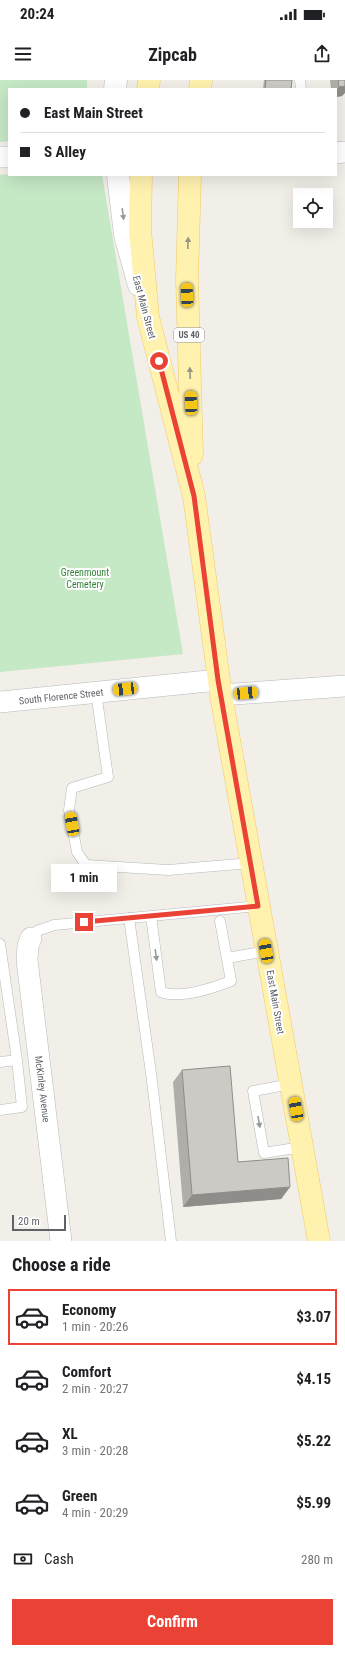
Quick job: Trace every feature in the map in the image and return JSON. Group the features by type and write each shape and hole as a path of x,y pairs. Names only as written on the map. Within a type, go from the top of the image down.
{"main road":[{"name":"East Main Street","path":"118,176 126,235 194,496 220,688 266,951 320,1241"},
{"name":"US 40","path":"140,176 140,230 148,316"},
{"name":"US 40","path":"190,176 187,280 194,496"}],"street":[{"name":"South Florence Street","path":"0,702 96,692 345,686"},
{"name":"McKinley Avenue","path":"31,938 28,946 27,960 62,1241"}],"lane":[{"path":"96,692 108,778 72,788 69,810 76,852 86,865 168,870 251,863"},
{"path":"31,938 37,931 54,925 258,906"},
{"path":"151,916 161,992 169,995 211,989 231,981 220,921"},
{"path":"129,918 151,1072 171,1241"},
{"path":"0,944 17,1060 22,1107 0,1110"},
{"path":"227,958 266,951"},
{"path":"0,1062 17,1060"},
{"path":"291,1084 253,1092 264,1153 302,1147"}],"green space":[{"path":"0,80 87,80 87,88 8,88 8,141 0,142"},
{"name":"Greenmount Cemetery","path":"0,175 102,176 183,654 0,672"}],"building":[{"path":"266,80 292,80 291,88 265,88"},
{"path":"338,80 345,80 345,86 339,87"},
{"path":"230,1066 238,1162 288,1158 290,1187 192,1195 182,1070"}],"route":[{"path":"84,922 258,906 218,680 194,496 159,361"}]}
